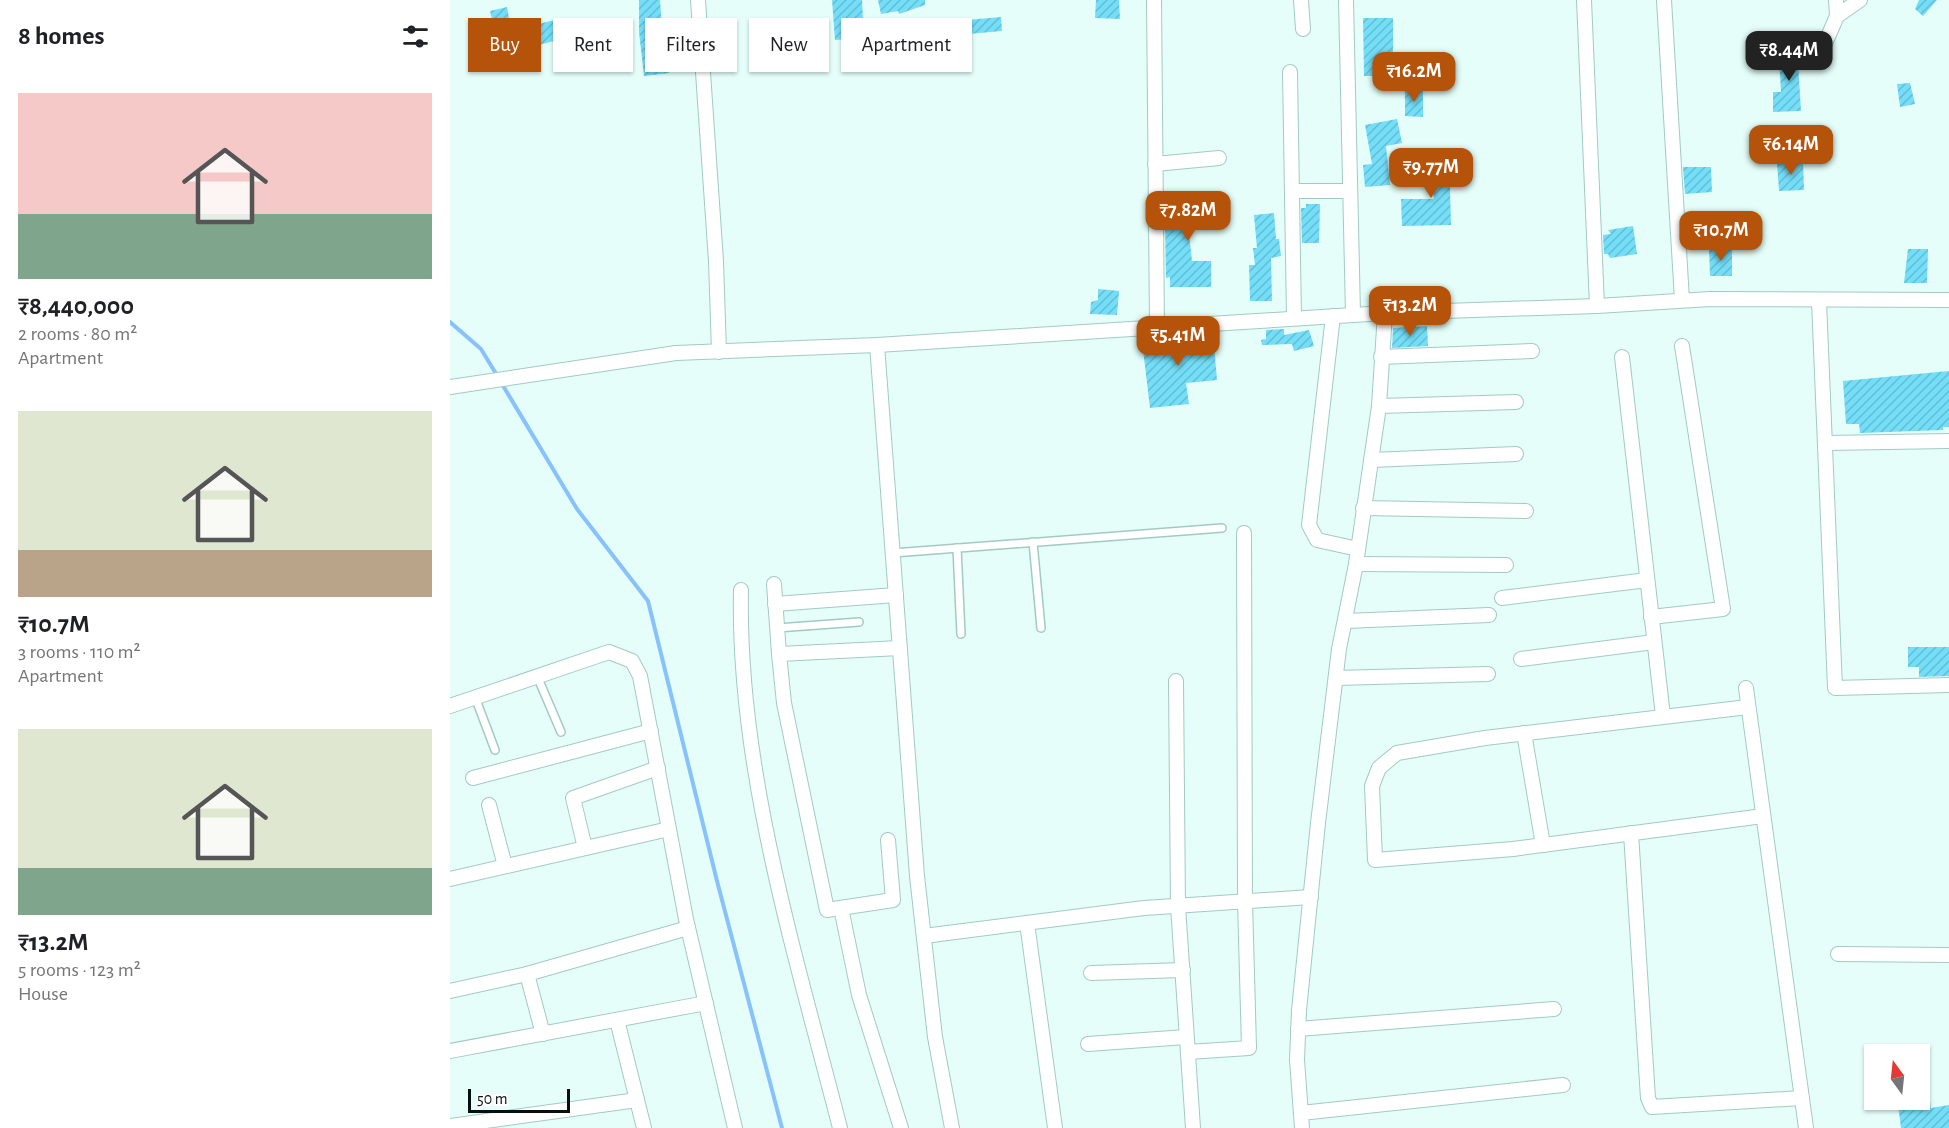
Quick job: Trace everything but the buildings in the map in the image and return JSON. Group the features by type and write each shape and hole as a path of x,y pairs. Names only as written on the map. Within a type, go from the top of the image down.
{"street":[{"path":"698,0 716,261 718,352"},
{"path":"1154,0 1156,327"},
{"path":"1301,0 1303,29"},
{"path":"1346,0 1353,315"},
{"path":"1584,0 1597,306"},
{"path":"1664,0 1682,300"},
{"path":"1820,55 1837,16 1836,0"},
{"path":"1837,16 1860,0"},
{"path":"1290,72 1294,318"},
{"path":"1155,164 1219,158"},
{"path":"1292,191 1350,191"},
{"path":"450,387 676,353 877,345 1384,313 1597,306 1682,300 1819,301 1901,298 1949,300"},
{"path":"1819,301 1835,688 1949,685"},
{"path":"1302,1128 1299,1029 1311,897 1336,678 1356,564 1379,406 1384,313"},
{"path":"1333,316 1309,525 1317,540 1358,549"},
{"path":"877,345 924,936 935,1037 952,1128"},
{"path":"1651,617 1723,609 1682,346"},
{"path":"1382,357 1532,351"},
{"path":"1622,357 1663,716"},
{"path":"1379,406 1516,402"},
{"path":"1826,443 1949,441"},
{"path":"1371,460 1516,454"},
{"path":"1363,508 1526,511"},
{"path":"1188,1052 1249,1048 1245,902 1244,533"},
{"path":"1356,564 1506,565"},
{"path":"1502,598 1647,580"},
{"path":"774,584 784,703 827,910 893,900 888,840"},
{"path":"741,590 740,644 758,783 792,941 840,1128"},
{"path":"775,604 896,595"},
{"path":"1346,621 1489,615"},
{"path":"1521,659 1654,642"},
{"path":"779,654 900,648"},
{"path":"450,706 609,652 632,661 640,676 688,928 735,1128"},
{"path":"1336,678 1488,674"},
{"path":"1176,681 1178,906 1193,1128"},
{"path":"1746,688 1806,1128"},
{"path":"1748,707 1524,733 1396,753 1379,768 1372,786 1376,860 1543,845 1763,816"},
{"path":"473,778 651,731"},
{"path":"1524,733 1543,845"},
{"path":"585,848 573,798 658,768"},
{"path":"489,805 505,866"},
{"path":"450,879 669,829"},
{"path":"1631,833 1648,1098 1652,1107 1802,1098"},
{"path":"924,936 1178,906 1311,897"},
{"path":"841,908 859,995 901,1128"},
{"path":"1027,923 1054,1128"},
{"path":"450,991 527,974 688,928"},
{"path":"1838,954 1949,955"},
{"path":"1091,973 1183,970"},
{"path":"527,974 543,1034"},
{"path":"450,1051 706,1003"},
{"path":"1299,1029 1554,1009"},
{"path":"617,1020 644,1128"},
{"path":"1088,1044 1186,1037"},
{"path":"1301,1113 1563,1085"},
{"path":"450,1126 637,1100"}],"lane":[{"path":"893,553 1222,528"},
{"path":"1034,542 1041,628"},
{"path":"957,548 962,634"},
{"path":"777,628 859,622"},
{"path":"537,676 561,732"},
{"path":"475,697 495,750"}],"waterway":[{"path":"450,322 481,349 498,377"},
{"path":"502,384 577,509 648,601 717,881 782,1128"}]}
